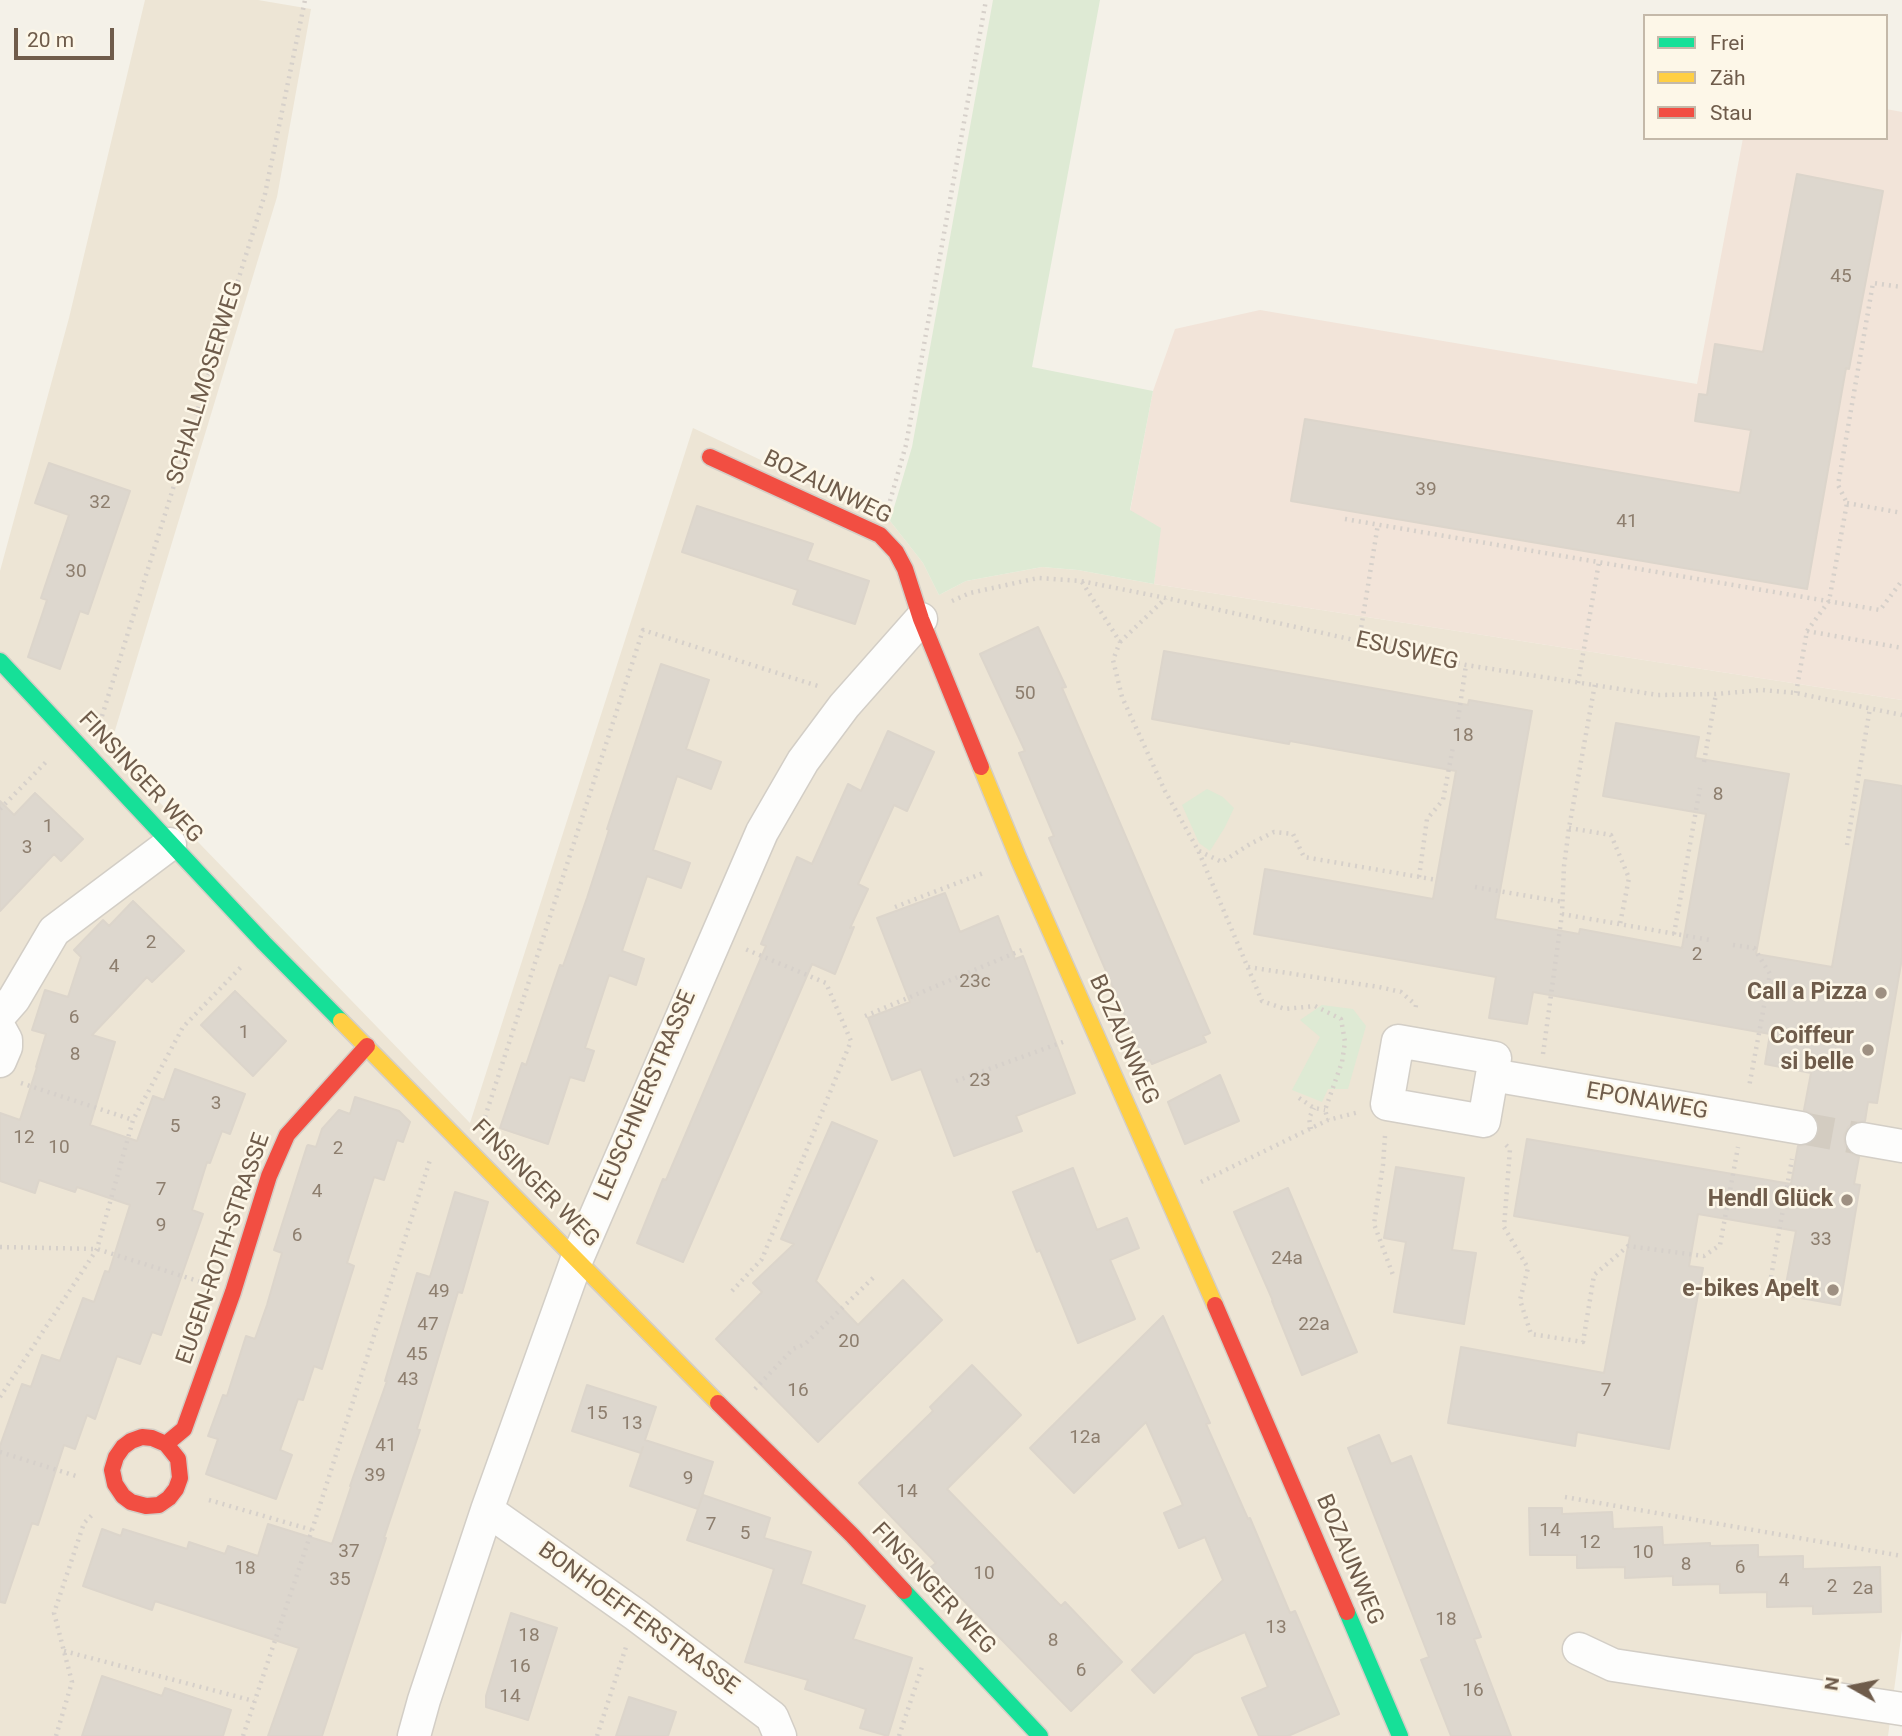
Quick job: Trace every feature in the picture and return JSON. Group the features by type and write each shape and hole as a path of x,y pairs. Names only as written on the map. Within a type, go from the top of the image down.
{"street":[{"name":"BOZAUNWEG","path":"710,457 880,535 896,552 1019,860 1169,1198 1400,1736"},
{"name":"LEUSCHNERSTRASSE","path":"414,1736 487,1510 577,1259 709,949 762,832 803,761 844,706 922,619"},
{"name":"FINSINGER WEG","path":"0,662 264,943 852,1535 1040,1736"},
{"path":"0,1015 14,999 54,931 170,844"},
{"path":"0,1029 6,1040 7,1071"},
{"path":"1398,1041 1410,1043 1495,1058 1484,1121 1387,1104 1398,1041"},
{"name":"EUGEN-ROTH-STRASSE","path":"166,1444 184,1429 233,1292 269,1176 287,1135 367,1046"},
{"name":"EPONAWEG","path":"1492,1075 1799,1128"},
{"path":"1862,1139 1902,1146"},
{"path":"142,1437 166,1444 178,1459 180,1478 176,1489 159,1505 146,1506 131,1502 115,1484 112,1470 116,1457 123,1447 142,1437"},
{"name":"BONHOEFFERSTRASSE","path":"487,1510 636,1615 772,1717 780,1736"},
{"path":"1578,1648 1613,1665 1902,1709"}],"path":[{"path":"880,535 906,445 986,0"},
{"name":"SCHALLMOSERWEG","path":"90,757 265,194 304,1"},
{"path":"1796,693 1807,631 1829,601 1847,503 1838,485 1872,283 1902,288"},
{"path":"1847,503 1902,513"},
{"path":"1345,519 1880,610 1901,582"},
{"path":"1359,641 1378,524"},
{"path":"1578,683 1599,562"},
{"name":"ESUSWEG","path":"922,619 948,602 970,593 1038,578 1081,581 1466,665 1658,695 1762,690 1796,693 1902,715"},
{"path":"1081,581 1120,642"},
{"path":"1166,598 1120,642 1113,660 1122,697 1165,791 1198,850 1262,1001 1285,1009 1315,1006 1341,1019 1345,1042 1342,1062 1325,1110 1328,1120"},
{"path":"474,1154 643,630 821,686 844,706"},
{"path":"1807,631 1902,648"},
{"path":"1458,719 1466,665"},
{"path":"1539,1083 1564,902 1564,866 1569,828 1595,684"},
{"path":"1704,762 1716,694"},
{"path":"1847,845 1870,708"},
{"path":"0,808 70,736"},
{"path":"1419,877 1427,819 1443,800 1453,747"},
{"path":"1674,934 1700,788"},
{"path":"1569,828 1611,835 1629,878 1620,924"},
{"path":"1198,850 1222,862 1274,832 1293,834 1304,857 1437,880"},
{"path":"895,907 1019,860"},
{"path":"1475,887 1564,902"},
{"path":"1562,914 1710,940"},
{"path":"865,1016 1053,938"},
{"path":"0,1397 97,1249 133,1120 183,1027 264,943"},
{"path":"1484,1121 1510,1149 1504,1227 1528,1268 1520,1300 1531,1334 1583,1342 1594,1275 1628,1246 1704,1256 1720,1245 1770,974 1754,948 1733,945"},
{"path":"733,1291 761,1259 851,1041 826,984 747,950"},
{"path":"1247,967 1402,992 1416,1005 1410,1043"},
{"path":"956,1081 1094,1031"},
{"path":"7,1071 133,1120"},
{"path":"1299,1098 1314,1108 1325,1110"},
{"path":"1169,1198 1328,1120 1387,1104 1383,1164 1374,1224 1393,1275"},
{"path":"1311,1129 1309,1118 1314,1108"},
{"path":"243,1736 312,1530 432,1153 446,1127"},
{"path":"1771,1277 1799,1128"},
{"path":"0,1247 97,1249 233,1292"},
{"path":"730,1415 793,1349 805,1344 874,1277"},
{"path":"0,1452 118,1489 84,1523 54,1613 72,1682 56,1736"},
{"path":"176,1489 312,1530"},
{"path":"1564,1497 1902,1556"},
{"path":"597,1736 636,1615"},
{"path":"899,1736 927,1651 944,1634"},
{"path":"64,1651 254,1701"}],"shaded area":[{"path":"145,0 258,0 311,9 277,197 109,750 470,1123 693,428 890,521 923,563 939,595 966,581 1042,567 1078,570 1902,700 1902,1630 1888,1736 0,1736 0,571 69,318"},
{"path":"1888,109 1902,112 1902,700 1154,584 1160,528 1130,511 1153,391 1175,329 1260,310 1697,384 1743,140 1888,140"}],"green space":[{"path":"993,0 1100,0 1032,367 1153,391 1130,510 1161,528 1154,584 1078,570 1042,567 966,581 939,595 923,563 890,521 912,447"},
{"path":"1207,789 1223,797 1234,808 1210,851 1199,843 1182,805"},
{"path":"1322,1005 1353,1009 1366,1026 1348,1089 1328,1089 1322,1102 1292,1090 1320,1037 1300,1020"}],"building":[{"path":"1797,174 1883,191 1849,369 1846,368 1807,589 1291,501 1305,419 1740,493 1751,430 1695,421 1699,394 1707,395 1715,344 1763,352"},
{"path":"49,463 130,491 88,614 80,611 60,669 28,657 47,600 41,598 69,515 35,503"},
{"path":"697,506 813,544 807,560 869,581 855,624 793,604 798,590 682,552"},
{"path":"1038,627 1066,687 1062,688 1210,1033 1203,1036 1206,1042 1152,1064 1150,1060 1145,1062 1049,838 1054,836 1019,753 1025,751 980,654"},
{"path":"1164,651 1468,705 1469,700 1532,711 1495,919 1579,934 1580,929 1682,948 1706,814 1603,796 1616,723 1699,737 1695,758 1789,774 1756,954 1832,967 1865,780 1902,786 1902,958 1877,1103 1868,1102 1865,1121 1855,1122 1848,1127 1844,1135 1845,1146 1859,1157 1854,1184 1860,1185 1840,1305 1784,1295 1796,1231 1698,1214 1689,1266 1703,1268 1669,1449 1577,1432 1575,1446 1448,1423 1461,1347 1604,1373 1630,1236 1514,1216 1527,1139 1791,1184 1798,1146 1808,1145 1816,1139 1819,1132 1818,1121 1804,1110 1811,1073 1765,1064 1770,1034 1533,992 1527,1024 1489,1018 1496,977 1254,934 1265,869 1433,899 1456,771 1152,719"},
{"path":"661,664 709,680 686,749 721,762 711,789 677,776 653,850 690,863 681,888 647,876 622,951 644,959 636,985 609,975 585,1048 594,1051 584,1081 570,1077 548,1144 500,1128 522,1063 526,1065 560,965 563,966 587,898"},
{"path":"888,731 934,752 907,811 894,805 858,884 868,889 850,928 854,927 835,974 812,964 683,1262 637,1243 766,946 761,944 797,857 812,864 848,784 861,791"},
{"path":"35,793 83,839 61,861 54,854 0,911 0,801 14,815"},
{"path":"945,893 960,932 998,916 1015,959 1023,956 1075,1093 1016,1116 1022,1131 954,1156 921,1069 892,1080 868,1018 910,1002 877,918"},
{"path":"133,901 184,951 152,982 147,977 92,1035 115,1042 90,1125 137,1141 153,1096 164,1100 175,1069 245,1094 230,1134 222,1131 210,1163 207,1162 192,1210 203,1214 161,1335 152,1332 140,1364 117,1356 95,1419 87,1415 75,1449 64,1445 38,1525 32,1523 5,1603 0,1602 0,1446 22,1384 31,1387 42,1355 60,1361 83,1298 94,1302 105,1271 109,1272 130,1205 77,1187 75,1192 39,1180 35,1193 0,1181 0,1113 20,1120 46,1034 32,1030 45,990 68,997 81,957 74,950 103,920 109,926"},
{"path":"235,991 286,1041 253,1076 201,1025"},
{"path":"1220,1075 1239,1121 1185,1144 1168,1102"},
{"path":"355,1097 399,1111 410,1122 403,1142 397,1140 384,1180 374,1177 347,1263 354,1266 322,1369 314,1366 303,1400 298,1399 280,1450 292,1455 276,1499 206,1474 218,1439 208,1436 223,1395 227,1396 246,1336 255,1339 267,1305 282,1253 274,1250 307,1146 316,1147 322,1129 339,1110 350,1114"},
{"path":"832,1122 877,1141 816,1281 858,1325 903,1280 942,1320 818,1442 716,1339 762,1292 753,1283 794,1244 781,1239"},
{"path":"1396,1167 1464,1178 1452,1250 1476,1253 1464,1324 1394,1312 1406,1242 1384,1238"},
{"path":"1073,1168 1097,1230 1127,1218 1139,1248 1110,1260 1135,1319 1078,1343 1013,1192"},
{"path":"1288,1188 1357,1352 1302,1375 1234,1212"},
{"path":"455,1192 488,1202 462,1293 458,1292 417,1429 420,1430 322,1736 268,1736 299,1648 155,1601 152,1610 83,1586 102,1529 121,1536 123,1529 187,1549 189,1542 225,1554 228,1546 258,1556 268,1524 332,1544 387,1381 417,1273 430,1277"},
{"path":"1163,1316 1248,1519 1250,1518 1290,1613 1295,1611 1339,1714 1288,1736 1259,1736 1242,1698 1268,1687 1245,1632 1194,1654 1154,1693 1132,1670 1223,1580 1205,1537 1179,1548 1164,1513 1183,1505 1146,1422 1074,1493 1030,1448"},
{"path":"972,1365 1021,1415 947,1489 1061,1606 1065,1602 1122,1662 1071,1711 931,1567 936,1563 859,1483 933,1411 930,1407"},
{"path":"587,1385 656,1407 645,1440 713,1462 698,1509 630,1486 641,1453 572,1431"},
{"path":"1379,1435 1391,1464 1411,1456 1481,1637 1474,1639 1511,1736 1451,1736 1421,1660 1429,1657 1348,1448"},
{"path":"703,1495 770,1518 764,1538 811,1552 801,1584 865,1606 853,1639 912,1658 888,1736 860,1728 866,1709 805,1689 808,1680 745,1662 774,1569 687,1540"},
{"path":"1529,1508 1562,1508 1562,1514 1612,1512 1613,1529 1662,1527 1663,1545 1758,1545 1758,1557 1803,1556 1803,1569 1880,1567 1881,1612 1813,1614 1813,1606 1767,1607 1767,1592 1720,1593 1720,1584 1673,1585 1673,1576 1625,1578 1625,1567 1577,1568 1577,1555 1530,1555"},
{"path":"511,1613 557,1628 528,1720 486,1707 486,1696"},
{"path":"102,1676 162,1696 165,1688 231,1710 223,1736 82,1736"},
{"path":"629,1697 676,1712 668,1736 616,1736"}],"tunnel":[{"path":"1801,1128 1862,1139"}],"traffic: fast":[{"path":"0,661 264,943 341,1021"},
{"path":"904,1591 1040,1736"},
{"path":"1347,1612 1400,1736"}],"traffic: slow":[{"path":"981,767 1019,860 1215,1305"},
{"path":"341,1021 718,1403"}],"traffic: jam":[{"path":"710,457 880,535 896,552 905,569 921,619 981,767"},
{"path":"166,1444 178,1459 180,1478 176,1489 159,1505 146,1506 131,1502 115,1484 112,1470 116,1457 131,1441 142,1437 166,1444 184,1429 233,1292 269,1176 287,1135 367,1046"},
{"path":"1215,1305 1347,1612"},
{"path":"718,1403 852,1535 904,1591"}],"place":[{"name":"Call a Pizza","path":"1881,993"},
{"name":"Coiffeur si belle","path":"1868,1050"},
{"name":"Hendl Glück","path":"1847,1200"},
{"name":"e-bikes Apelt","path":"1833,1290"}]}
